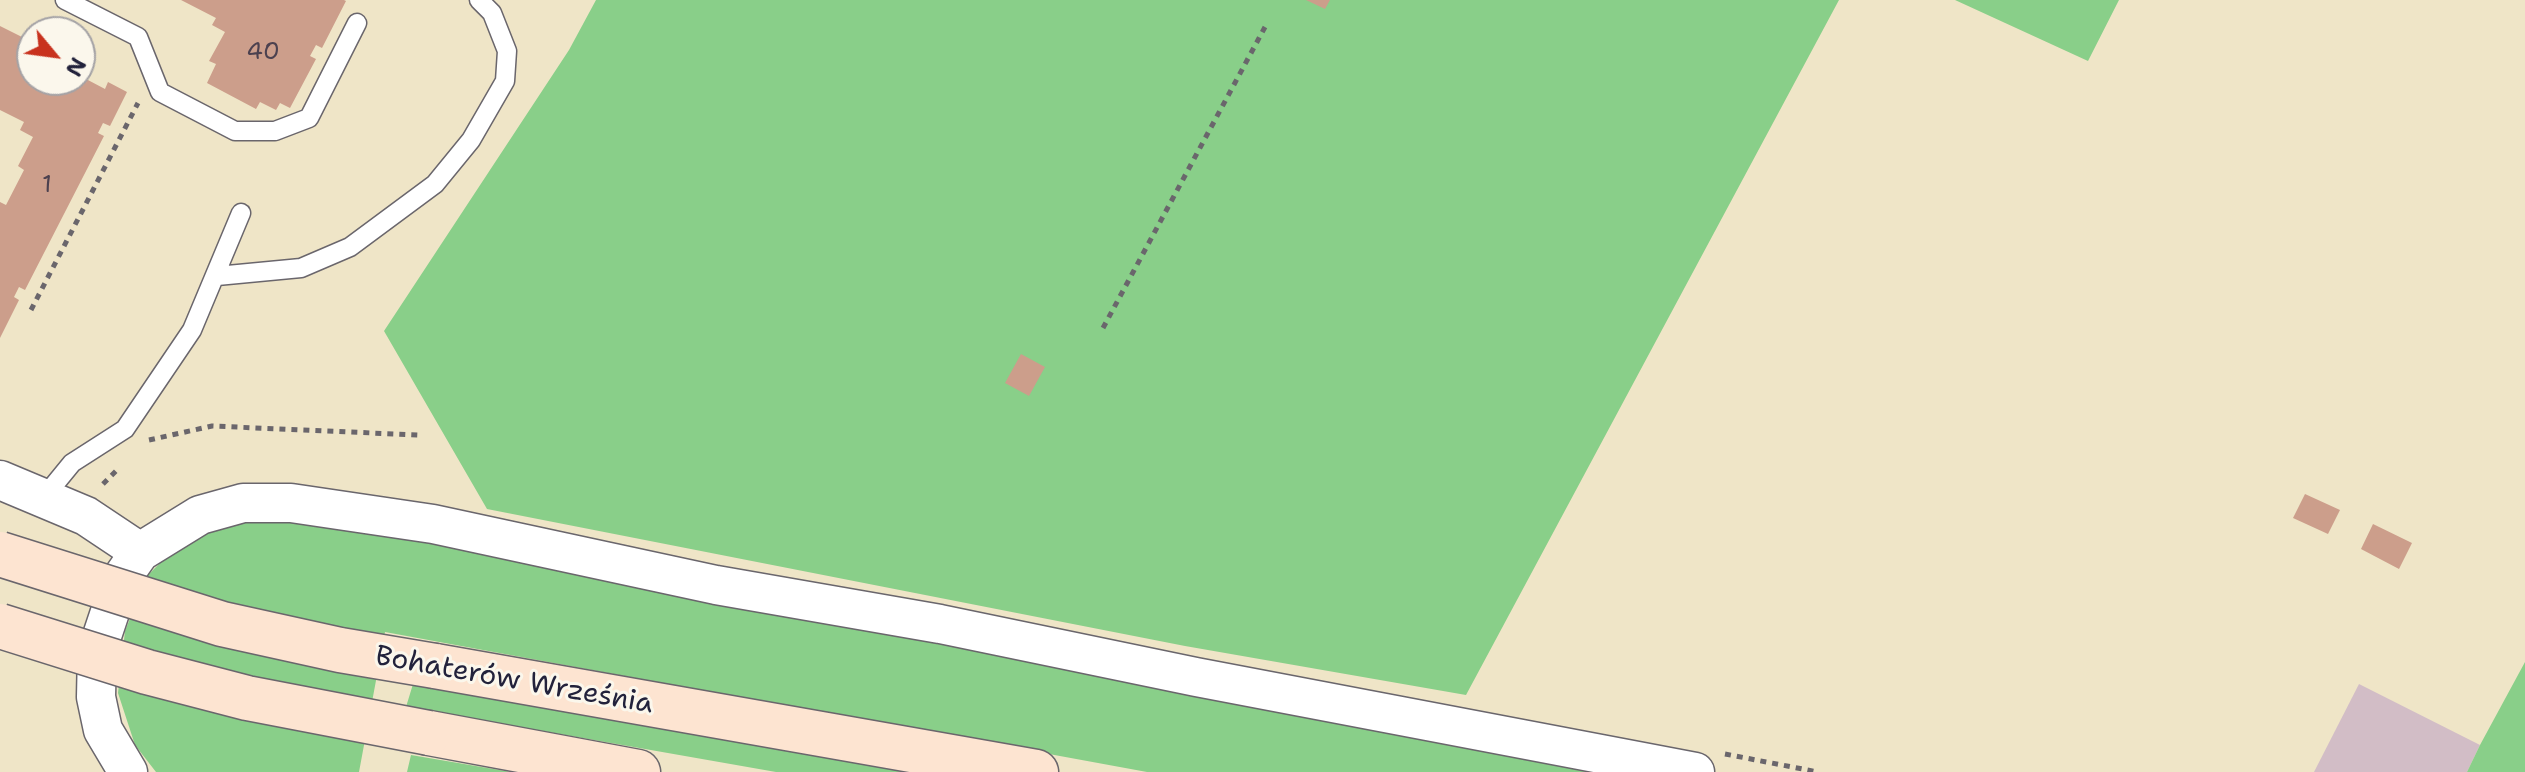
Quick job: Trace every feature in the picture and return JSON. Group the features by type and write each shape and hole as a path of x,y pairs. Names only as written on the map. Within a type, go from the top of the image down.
{"main road":[{"name":"Bohaterów Września","path":"0,554 222,624 340,650 1036,772"},
{"path":"0,626 223,692 638,772"}],"street":[{"path":"0,480 61,504 140,552"},
{"path":"128,772 103,730 96,697 97,651 121,579 140,552 200,515 243,503 291,503 433,524 716,585 940,624 1695,772"}],"lane":[{"path":"65,0 138,37 160,92 235,131 288,128 309,118 357,23"},
{"path":"217,276 301,268 350,247 435,184 471,140 505,81 507,51 492,13 479,0"},
{"path":"61,504 72,463 125,429 192,330 241,213"}],"path":[{"path":"1103,328 1265,27"},
{"path":"31,310 153,74"},
{"path":"145,441 212,426 418,435"},
{"path":"61,504 125,461"}],"shaded area":[{"path":"2359,684 2480,745 2467,772 2314,772"}],"green space":[{"path":"596,0 1839,0 1466,695 1185,646 487,509 384,331 569,50"},
{"path":"1955,0 2119,0 2088,61"},
{"path":"242,519 317,521 1628,772 1147,772 385,632 359,772 156,772 135,745 118,693 125,631 147,576 165,558 202,532"},
{"path":"2525,662 2525,772 2467,772 2480,745"},
{"path":"413,684 908,772 776,772 406,707"},
{"path":"411,755 511,772 407,772"}],"building":[{"path":"181,0 346,1 322,48 316,45 310,56 316,59 290,108 280,103 276,110 260,102 256,109 207,83 216,64 209,61 225,32 212,25 216,18"},
{"path":"1306,0 1330,0 1325,9"},
{"path":"0,26 16,34 16,96 96,96 96,84 105,89 108,82 127,92 110,126 103,123 98,133 104,136 25,290 19,287 14,297 19,300 0,338 0,202 6,205 24,170 18,166 33,137 20,130 24,122 0,110"},
{"path":"1021,354 1045,367 1029,396 1005,383"},
{"path":"2305,494 2340,510 2328,534 2293,518"},
{"path":"2373,524 2412,543 2399,569 2361,549"}]}
